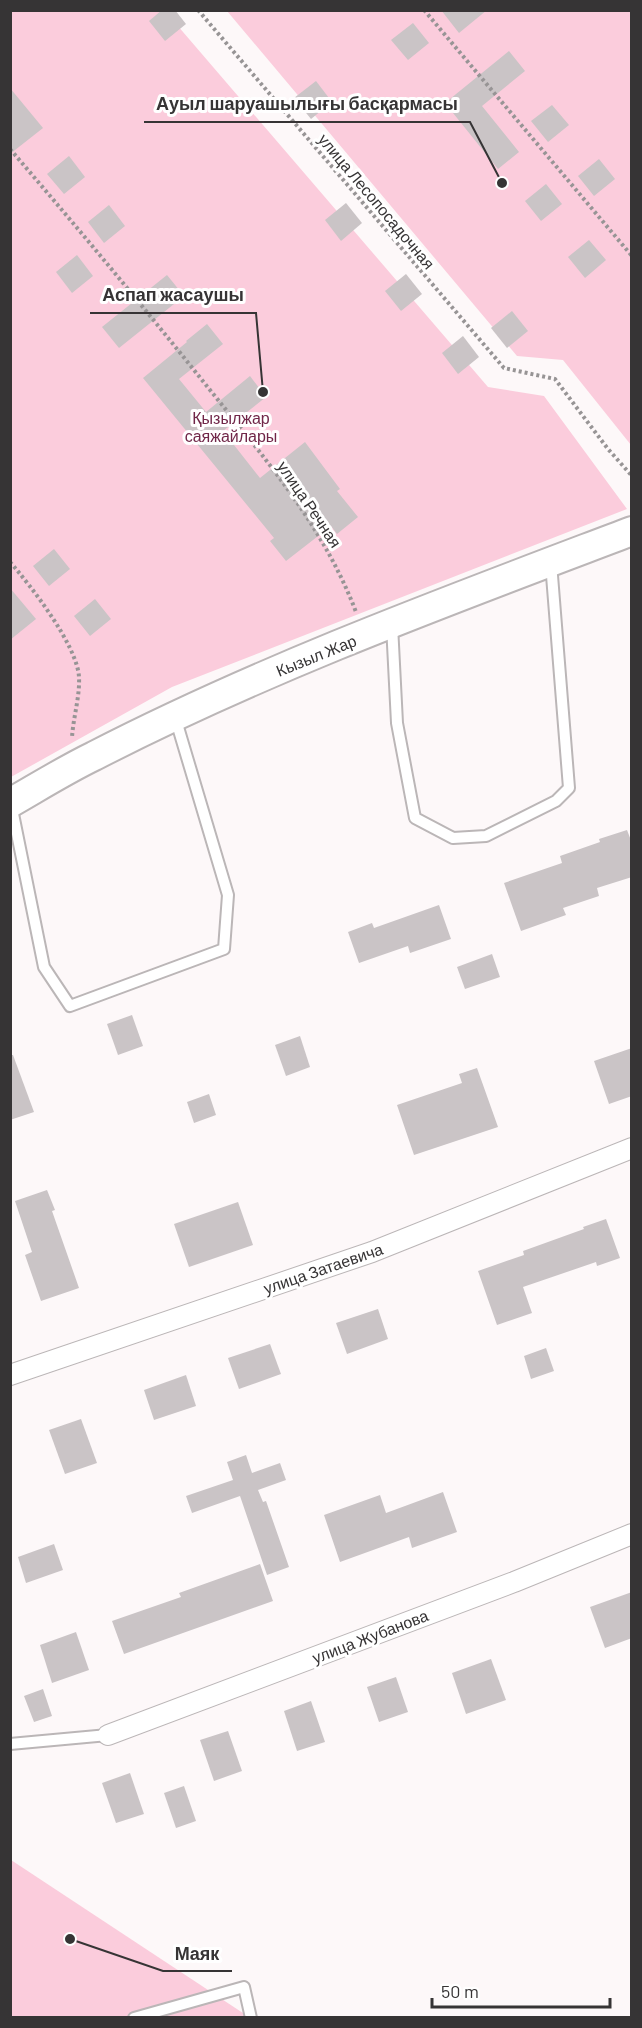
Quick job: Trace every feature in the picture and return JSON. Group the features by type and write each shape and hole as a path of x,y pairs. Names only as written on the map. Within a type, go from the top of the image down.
{"main road":[{"name":"Кызыл Жар","path":"10,803 72,768 175,716 440,604 632,531"}],"street":[{"name":"улица Затаевича","path":"10,1376 372,1252 632,1148"},
{"name":"улица Жубанова","path":"108,1735 513,1582 632,1534"}],"lane":[{"path":"392,624 397,723 415,818 453,838 486,836 556,801 569,788 551,562"},
{"path":"10,803 44,967 70,1006 224,949 228,895 175,716"},
{"path":"10,1744 108,1735"},
{"path":"134,2018 244,1987 251,2018"}],"path":[{"name":"улица Лесопосадочная","path":"198,10 504,368 555,379 608,449 632,476"},
{"path":"424,10 632,256"},
{"name":"улица Речная","path":"10,149 108,264 300,505 331,555 349,591 365,635"},
{"path":"10,562 26,580 68,644 79,675 73,726 72,768"}],"green space":[{"name":"Қызылжар саяжайлары","path":"11,11 165,11 488,387 544,396 627,509 172,687 11,777"},
{"path":"227,11 631,11 631,445 563,360 517,356"},
{"path":"11,1860 249,2017 11,2017"}],"building":[{"path":"162,10 175,10 186,24 165,41 149,21"},
{"path":"441,10 487,10 459,33"},
{"path":"413,23 429,43 408,60 391,40"},
{"path":"509,51 525,71 482,106 519,152 498,169 445,103"},
{"path":"316,81 332,102 311,119 294,98"},
{"path":"10,88 43,128 10,154"},
{"path":"552,105 569,125 548,142 531,121"},
{"path":"69,156 85,177 64,194 47,174"},
{"path":"599,159 615,179 594,196 578,176"},
{"path":"546,184 562,204 541,221 525,201"},
{"path":"346,203 362,223 341,241 325,220"},
{"path":"109,205 125,226 104,243 88,222"},
{"path":"589,240 606,260 585,278 568,257"},
{"path":"77,255 93,276 72,293 56,272"},
{"path":"406,274 422,294 401,311 385,291"},
{"path":"167,275 184,296 119,348 102,327"},
{"path":"512,311 528,331 507,348 491,328"},
{"path":"207,324 223,344 179,379 206,412 250,376 266,397 223,431 260,478 305,442 340,489 337,491 358,517 337,534 331,526 286,561 270,541 274,538 143,378"},
{"path":"463,336 479,357 458,374 442,353"},
{"path":"54,549 70,569 49,586 33,566"},
{"path":"10,588 36,619 10,640"},
{"path":"95,599 111,619 90,636 74,616"},
{"path":"627,830 632,843 632,877 597,888 599,896 563,908 566,915 521,931 504,883 562,863 560,856"},
{"path":"439,905 451,939 410,953 408,946 359,963 348,932 372,923 374,928"},
{"path":"492,954 500,977 465,989 457,967"},
{"path":"132,1015 143,1046 118,1055 107,1024"},
{"path":"300,1036 310,1067 286,1076 275,1045"},
{"path":"632,1048 632,1096 609,1104 594,1061"},
{"path":"10,1055 13,1055 34,1112 10,1120"},
{"path":"477,1068 498,1127 414,1155 397,1105 462,1083 459,1074"},
{"path":"209,1094 216,1115 194,1123 187,1102"},
{"path":"47,1190 79,1288 41,1301 25,1255 32,1252 15,1201"},
{"path":"238,1202 253,1245 189,1267 174,1224"},
{"path":"606,1219 620,1258 597,1266 596,1262 523,1287 532,1313 497,1325 478,1271 524,1255 523,1251"},
{"path":"378,1309 388,1339 347,1354 336,1323"},
{"path":"270,1344 281,1374 239,1389 228,1358"},
{"path":"546,1348 554,1371 531,1379 524,1356"},
{"path":"186,1375 196,1406 154,1420 144,1390"},
{"path":"81,1419 97,1463 65,1474 49,1430"},
{"path":"246,1455 252,1473 280,1463 286,1480 258,1490 263,1502 266,1501 289,1567 267,1575 240,1496 192,1513 186,1496 233,1480 227,1462"},
{"path":"443,1492 457,1532 412,1548 409,1537 340,1562 324,1515 380,1495 386,1513"},
{"path":"54,1544 63,1570 26,1583 18,1557"},
{"path":"260,1564 273,1601 124,1654 112,1621 181,1597 179,1593"},
{"path":"632,1592 632,1638 605,1648 590,1607"},
{"path":"76,1632 89,1670 52,1683 40,1645"},
{"path":"491,1659 506,1700 466,1714 452,1673"},
{"path":"396,1677 408,1712 379,1722 367,1687"},
{"path":"43,1689 52,1716 34,1722 24,1696"},
{"path":"311,1701 325,1742 297,1751 284,1711"},
{"path":"228,1731 242,1771 214,1781 200,1740"},
{"path":"130,1773 144,1814 116,1823 102,1783"},
{"path":"184,1786 196,1821 176,1828 164,1793"}],"place":[{"name":"Ауыл шаруашылығы басқармасы","path":"502,183"},
{"name":"Аспап жасаушы","path":"263,392"},
{"name":"Маяк","path":"70,1939"}]}
